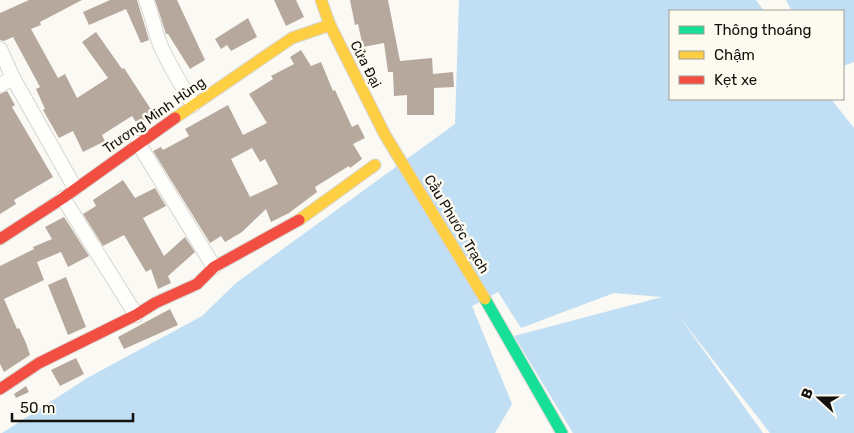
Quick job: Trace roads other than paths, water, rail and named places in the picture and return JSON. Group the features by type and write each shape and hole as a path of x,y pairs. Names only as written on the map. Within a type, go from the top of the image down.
{"street":[{"path":"146,0 151,12 154,30 163,52 193,106"},
{"name":"Cửa Đại","path":"321,0 330,26 388,140"},
{"name":"Trương Minh Hùng","path":"0,239 63,198 138,143 292,38 330,26"},
{"path":"0,49 13,78 75,188"},
{"path":"0,85 13,78"},
{"name":"Cầu Phước Trạch","path":"388,140 500,323 562,433"},
{"path":"138,143 214,267"},
{"path":"0,389 39,363 136,315 155,303 197,284 214,267 295,223 374,165"},
{"path":"63,198 136,315"}],"water":[{"path":"459,0 756,0 763,10 669,10 669,100 832,100 854,128 854,433 770,433 678,315 763,433 573,433 514,336 662,297 614,293 521,328 498,292 472,306 512,404 495,433 2,433 89,377 202,316 236,283 455,124"},
{"path":"786,0 854,0 854,62 844,66 844,10 791,10"}]}
